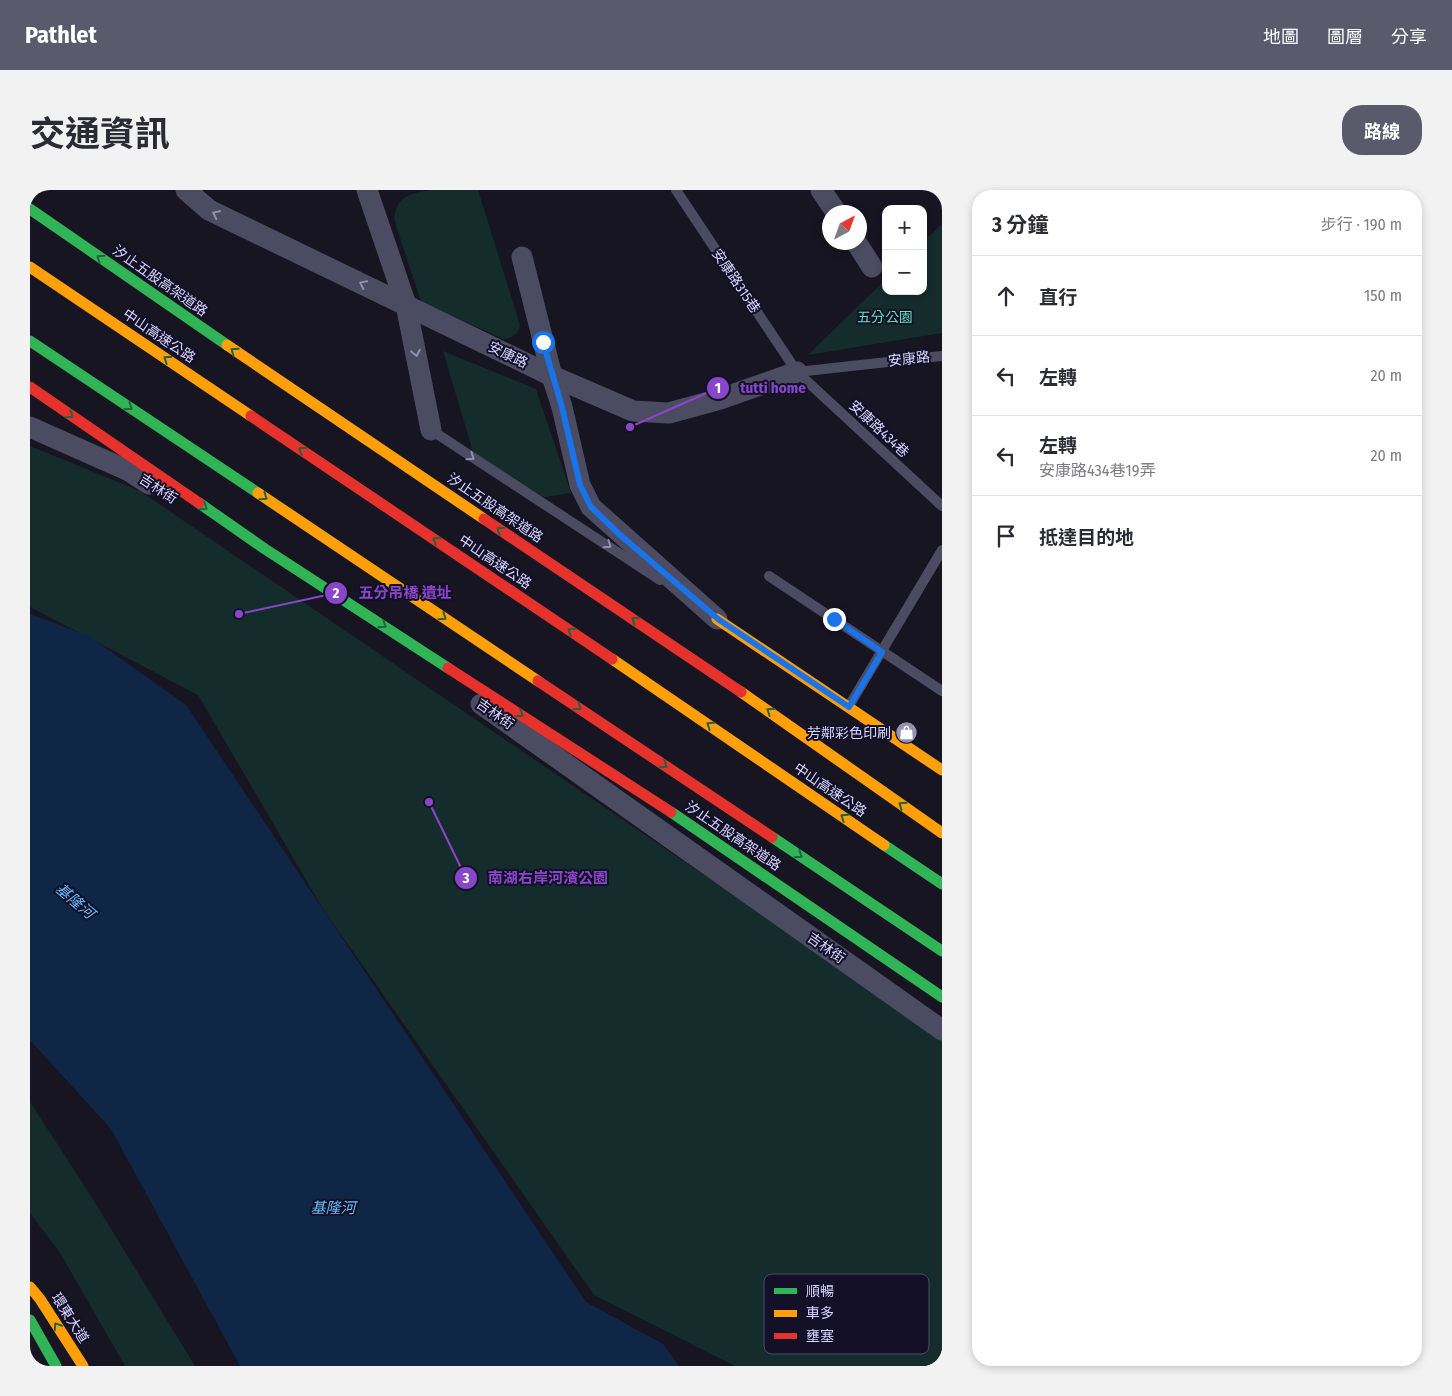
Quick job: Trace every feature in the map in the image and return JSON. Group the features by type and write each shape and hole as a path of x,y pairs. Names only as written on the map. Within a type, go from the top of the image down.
{"main road":[{"name":"汐止五股高架道路","path":"30,209 282,384 779,717 942,833"},
{"name":"中山高速公路","path":"30,267 647,682 942,884"},
{"path":"30,341 942,950"},
{"name":"汐止五股高架道路","path":"30,387 265,549 700,831 942,997"},
{"path":"718,619 942,770"},
{"name":"環東大道","path":"30,1287 40,1299 83,1366"},
{"path":"30,1320 56,1366"},
{"path":"30,1338 43,1366"}],"street":[{"name":"安康路","path":"186,190 208,210 552,376 633,411 669,413 720,399 797,372"},
{"path":"367,190 406,305 431,430"},
{"path":"821,190 831,205"},
{"path":"861,250 872,267"},
{"path":"522,257 552,376 562,407 580,485 591,507 619,534 718,619"},
{"name":"吉林街","path":"30,427 129,471 270,562 467,694 942,1030"}],"lane":[{"name":"安康路315巷","path":"676,190 797,372"},
{"name":"安康路","path":"797,372 942,356"},
{"name":"安康路434巷","path":"797,372 942,506"},
{"path":"431,430 718,619"},
{"path":"849,707 942,550"},
{"path":"769,576 942,691"}],"green space":[{"path":"430,190 478,190 520,325 512,336 504,339 421,302 394,219 401,200 416,193"},
{"name":"五分公園","path":"942,224 942,333 808,355 882,283 882,295 927,295 927,238"},
{"path":"443,351 536,389 571,493 545,497 536,496 473,452"},
{"path":"30,446 140,491 942,1037 942,1366 735,1366 594,1295 323,909 198,695 30,607"},
{"path":"30,1102 89,1193 195,1366 125,1366 59,1251 30,1213"}],"water":[{"name":"基隆河","path":"30,614 89,636 186,705 586,1302 663,1344 679,1366 240,1366 111,1129 30,1040"}],"traffic: fast":[{"path":"30,209 227,345"},
{"path":"30,341 258,493"},
{"path":"199,503 265,549 448,668"},
{"path":"671,812 942,997"},
{"path":"772,837 942,951"},
{"path":"884,845 942,884"},
{"path":"30,1320 56,1366"}],"traffic: slow":[{"path":"30,267 251,416"},
{"path":"227,345 484,519"},
{"path":"258,493 538,681"},
{"path":"717,619 942,770"},
{"path":"612,659 884,845"},
{"path":"741,692 942,833"},
{"path":"30,1287 40,1299 83,1366"}],"traffic: jam":[{"path":"30,387 199,503"},
{"path":"251,416 612,659"},
{"path":"484,519 741,692"},
{"path":"448,668 671,812"},
{"path":"538,681 772,837"}],"place":[{"name":"tutti home","path":"630,427"},
{"name":"五分吊橋 遺址","path":"239,614"},
{"name":"芳鄰彩色印刷","path":"907,733"},
{"name":"南湖右岸河濱公園","path":"429,802"}],"route":[{"path":"543,342 562,407 580,485 591,507 619,534 718,619 849,707 882,652 834,619"}]}
